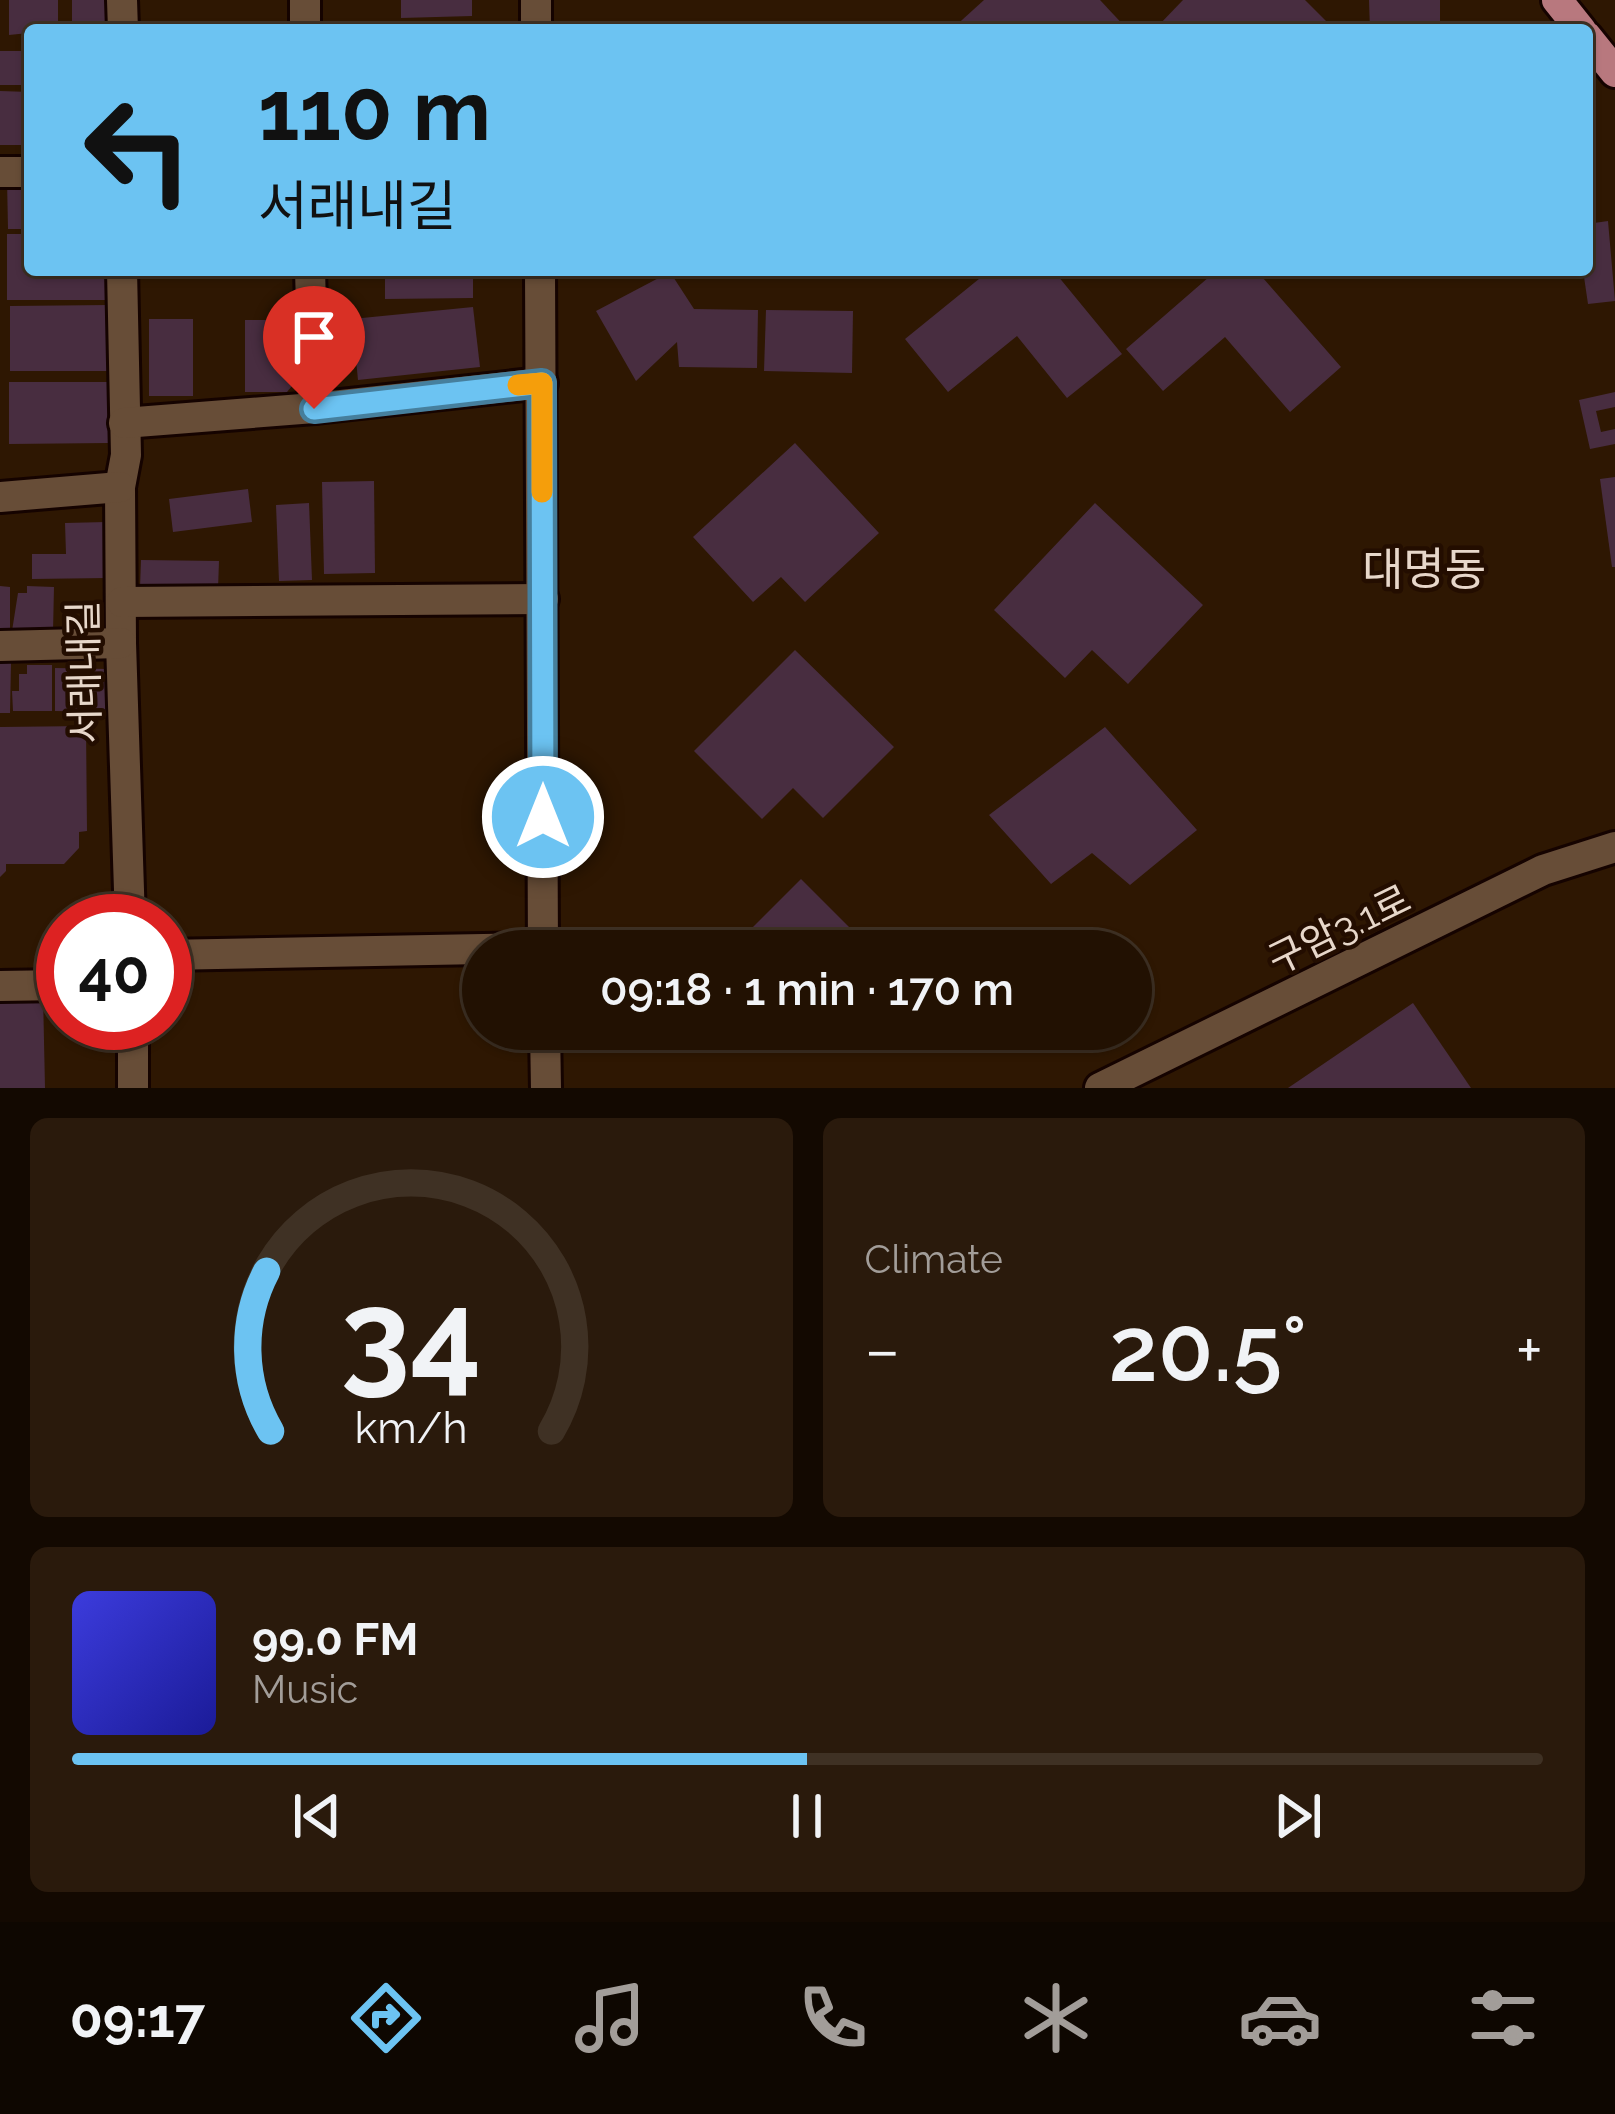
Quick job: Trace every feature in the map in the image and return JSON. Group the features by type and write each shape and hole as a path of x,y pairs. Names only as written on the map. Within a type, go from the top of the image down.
{"main road":[{"path":"1557,0 1576,24"},
{"path":"1593,45 1615,72"}],"street":[{"name":"서래내길","path":"122,276 126,472 120,487 121,643 129,894"},
{"path":"310,276 314,409"},
{"path":"540,276 543,930"},
{"path":"124,423 314,409 542,383"},
{"path":"0,497 120,487"},
{"path":"122,602 543,599"},
{"path":"0,646 121,643"},
{"name":"구암3.1로","path":"1100,1088 1543,870 1615,847"},
{"path":"192,955 462,951"},
{"path":"0,986 36,985"},
{"path":"133,1050 134,1088"},
{"path":"545,1050 546,1088"}],"building":[{"path":"9,0 58,0 58,24 24,24 24,33 9,35"},
{"path":"72,0 106,0 106,24 72,24"},
{"path":"401,0 472,0 472,16 401,18"},
{"path":"984,0 1100,0 1122,24 958,24"},
{"path":"1183,0 1305,0 1329,24 1160,24"},
{"path":"1369,0 1440,0 1440,24 1370,24"},
{"path":"0,51 24,51 24,85 0,85"},
{"path":"0,91 24,92 24,145 0,145"},
{"path":"7,179 24,179 24,229 8,229"},
{"path":"1608,221 1615,301 1588,304 1584,276 1593,276 1593,223"},
{"path":"7,234 24,234 24,276 112,276 112,300 7,300"},
{"path":"385,276 473,276 473,298 385,299"},
{"path":"662,276 673,276 694,309 758,310 757,368 679,367 677,342 636,381 596,311"},
{"path":"983,276 1058,276 1122,354 1067,398 1017,336 948,392 905,339"},
{"path":"1210,276 1261,276 1341,367 1290,412 1225,337 1163,391 1126,349"},
{"path":"109,305 109,371 10,371 10,306"},
{"path":"473,307 480,367 358,380 352,319"},
{"path":"766,310 853,311 852,373 764,371"},
{"path":"149,319 193,319 193,396 149,396"},
{"path":"245,320 301,320 301,375 287,392 245,392"},
{"path":"9,382 109,382 109,443 9,444"},
{"path":"1615,392 1615,407 1596,411 1601,432 1615,429 1615,444 1590,449 1579,400"},
{"path":"795,443 879,533 805,602 781,577 753,602 693,537"},
{"path":"1615,477 1615,567 1612,567 1600,479"},
{"path":"374,481 375,573 324,574 322,482"},
{"path":"248,489 252,522 173,532 169,499"},
{"path":"309,503 312,580 279,581 276,505"},
{"path":"1095,503 1203,605 1128,684 1092,650 1065,678 994,610"},
{"path":"106,522 107,578 32,579 32,554 66,554 65,523"},
{"path":"141,560 219,561 218,589 140,588"},
{"path":"0,586 10,587 10,634 0,634"},
{"path":"27,586 54,587 53,632 12,631 18,593 27,593"},
{"path":"795,650 894,747 823,818 793,788 762,819 694,751"},
{"path":"0,663 11,663 10,713 0,713"},
{"path":"27,665 52,665 52,711 13,711 12,691 19,691 19,674 27,674"},
{"path":"55,668 108,669 108,712 55,711"},
{"path":"86,726 87,831 79,832 79,848 64,864 6,864 0,877 0,727"},
{"path":"1105,727 1197,830 1130,885 1092,853 1051,884 989,815"},
{"path":"801,879 852,930 750,930"},
{"path":"36,993 36,1050 44,1050 45,1088 0,1088 0,994"},
{"path":"1413,1003 1471,1088 1288,1088"}],"slow traffic":[{"path":"518,385 542,383 542,492"}],"district":[{"name":"대명동","path":"1424,569"}],"route":[{"path":"314,409 542,383 543,817"}]}
